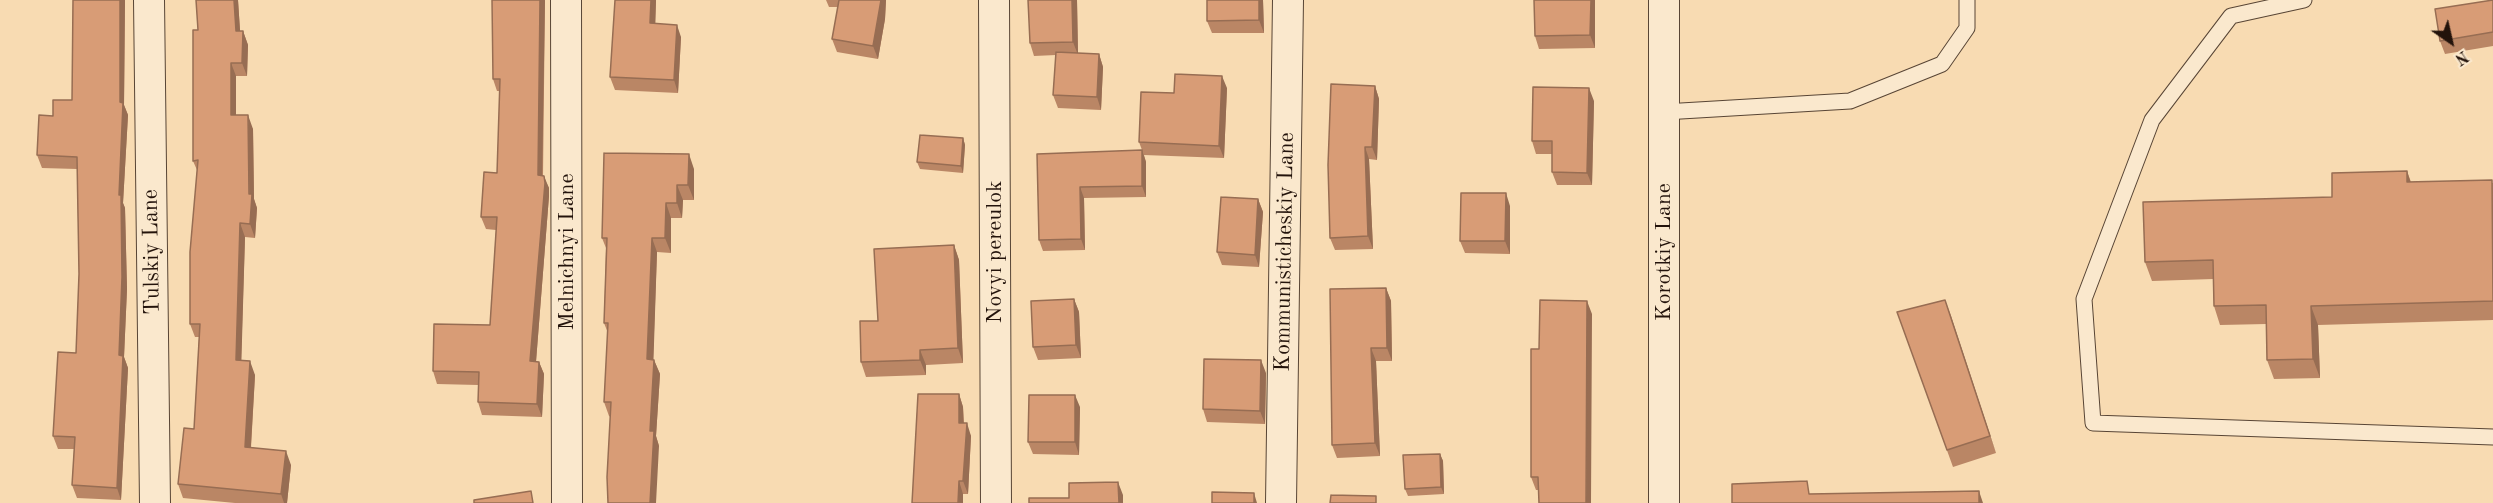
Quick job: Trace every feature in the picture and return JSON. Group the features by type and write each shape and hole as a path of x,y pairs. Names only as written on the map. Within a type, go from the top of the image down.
{"street":[{"name":"Tulskiy Lane","path":"149,0 155,503"},
{"name":"Melnichnyi Lane","path":"566,0 567,503"},
{"name":"Novyi pereulok","path":"994,0 996,503"},
{"name":"Kommunisticheskiy Lane","path":"1281,503 1288,0"},
{"name":"Korotkiy Lane","path":"1664,0 1664,503"}],"lane":[{"path":"1664,112 1850,101 1942,64 1967,28 1967,0"},
{"path":"2304,0 2231,16 2152,120 2084,299 2093,423 2493,436"}],"building":[{"path":"73,0 120,0 120,102 123,103 119,195 121,195 122,277 119,355 123,356 117,488 72,485 75,437 53,436 58,352 76,353 79,274 77,157 37,155 39,115 53,116 53,100 72,100"},
{"path":"196,0 234,0 236,31 243,31 242,63 231,63 231,115 248,115 249,194 252,194 250,224 240,223 236,360 250,361 245,447 286,451 281,494 178,484 184,428 194,429 200,324 190,324 190,252 198,160 193,161 193,30 198,30"},
{"path":"492,0 540,0 538,175 544,176 545,183 530,361 539,362 537,404 478,402 479,372 433,371 434,324 490,325 497,217 481,217 484,172 497,173 500,79 493,79"},
{"path":"615,0 651,0 650,23 677,25 674,80 610,77"},
{"path":"839,0 881,0 873,46 832,39"},
{"path":"1028,0 1072,0 1073,42 1030,43"},
{"path":"1207,0 1259,0 1259,20 1207,21"},
{"path":"1534,0 1591,0 1590,35 1535,36"},
{"path":"2493,0 2493,32 2440,41 2435,9"},
{"path":"1056,52 1099,54 1097,97 1053,95"},
{"path":"1175,74 1222,76 1219,146 1139,142 1141,92 1174,93"},
{"path":"1331,84 1375,86 1372,147 1365,147 1368,236 1330,238 1328,165"},
{"path":"1533,87 1589,88 1587,173 1552,172 1552,141 1532,141"},
{"path":"920,135 963,138 961,166 917,162"},
{"path":"1142,150 1142,186 1080,187 1081,239 1039,240 1037,154"},
{"path":"604,153 689,154 688,185 677,185 677,203 666,203 665,238 652,238 647,359 654,360 650,431 654,431 650,503 608,503 611,402 604,402 608,323 604,323 607,238 602,238"},
{"path":"2407,171 2407,182 2492,180 2493,301 2311,306 2313,359 2267,360 2266,305 2214,306 2213,260 2145,262 2143,202 2332,197 2332,173"},
{"path":"1461,193 1506,193 1505,241 1460,241"},
{"path":"1221,197 1258,199 1255,255 1217,252"},
{"path":"954,245 958,348 920,350 920,360 861,362 860,321 878,321 874,249"},
{"path":"1386,288 1387,348 1371,348 1375,443 1332,445 1330,289"},
{"path":"1074,299 1076,345 1033,347 1031,301"},
{"path":"1540,300 1587,301 1586,503 1539,503 1538,477 1531,477 1531,349 1539,349"},
{"path":"1945,300 1990,436 1947,450 1897,312"},
{"path":"1204,359 1261,360 1260,411 1203,409"},
{"path":"918,394 959,394 959,423 967,423 963,481 959,481 958,503 912,503"},
{"path":"1029,395 1075,395 1075,442 1028,442"},
{"path":"1440,454 1441,487 1405,489 1403,455"},
{"path":"1807,481 1809,494 1979,491 1979,503 1732,503 1732,484"},
{"path":"1118,482 1119,503 1029,503 1029,498 1069,498 1069,483"},
{"path":"531,491 533,503 474,503 474,500"},
{"path":"1212,492 1254,493 1254,503 1212,503"},
{"path":"1331,495 1376,496 1376,503 1330,503"}]}
